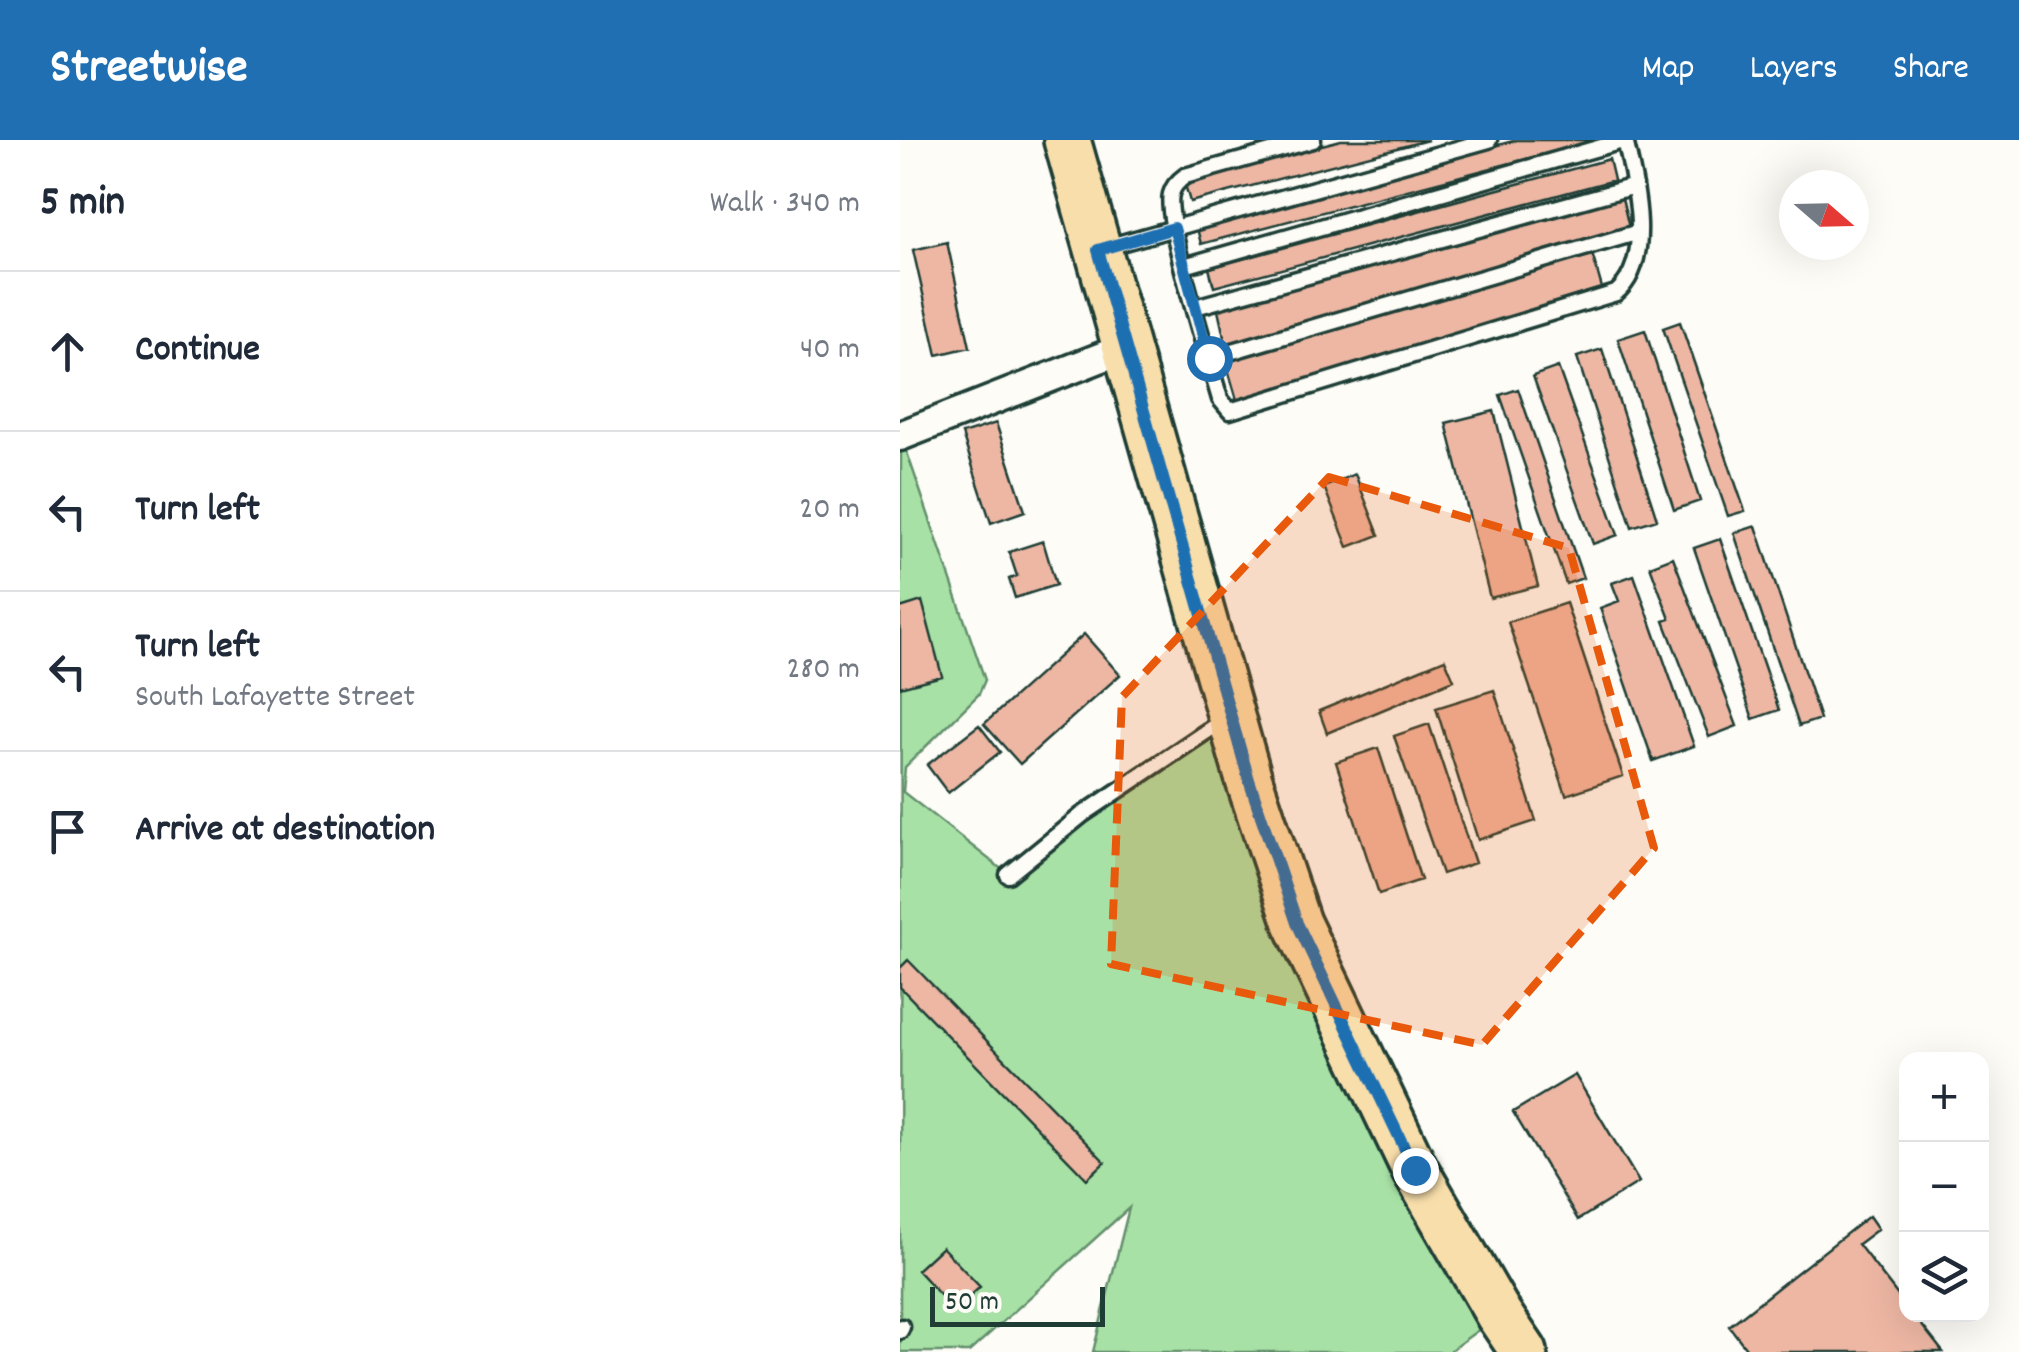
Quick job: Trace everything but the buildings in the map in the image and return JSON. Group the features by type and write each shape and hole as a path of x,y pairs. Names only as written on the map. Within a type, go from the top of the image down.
{"main road":[{"path":"1066,140 1230,716 1297,923 1415,1170 1498,1315 1524,1352"}],"street":[{"path":"900,436 1125,348"}],"lane":[{"path":"1184,266 1626,140 1638,232 1630,276 1616,293 1230,411 1223,405 1209,358 1195,307 1184,266 1174,228 1170,197 1185,176 1313,140"},
{"path":"1098,250 1489,140"},
{"path":"1195,307 1635,186"},
{"path":"1209,358 1638,232"},
{"path":"1008,875 1082,814 1230,716"}],"highlighted area":[{"path":"1329,477 1569,548 1654,848 1482,1045 1111,964 1122,697"}],"green space":[{"path":"901,435 985,680 979,694 905,767 903,792 1009,875 1230,717 1249,780 1499,1315 1448,1352 1093,1352 1129,1208 969,1352 900,1352"}],"route":[{"path":"1209,358 1174,228 1098,250 1249,780 1297,923 1415,1170"}]}
